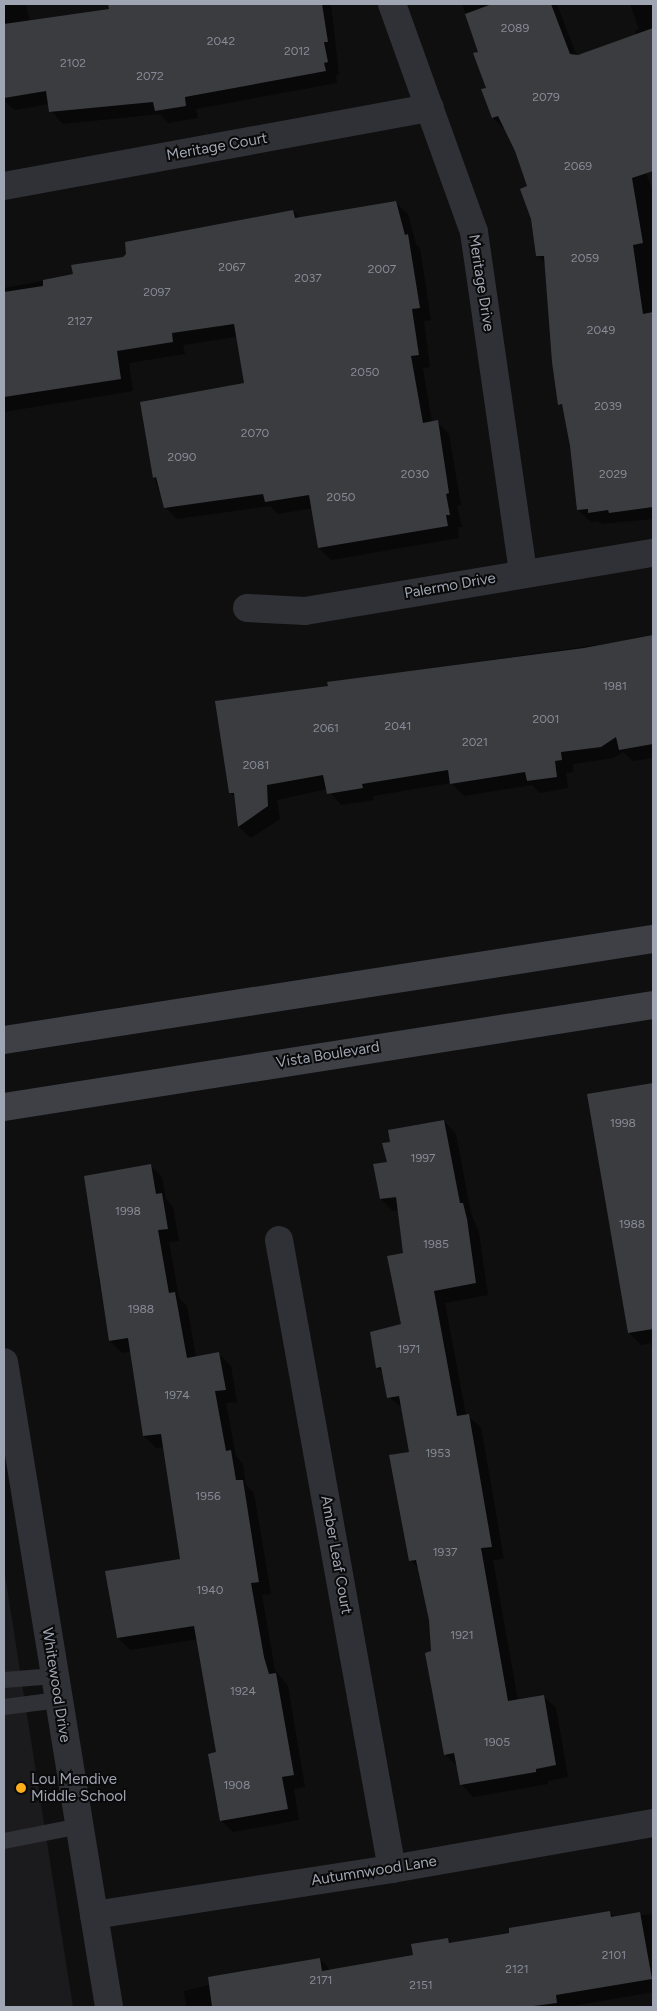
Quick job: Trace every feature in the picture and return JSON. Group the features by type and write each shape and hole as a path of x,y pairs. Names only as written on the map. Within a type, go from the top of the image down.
{"main road":[{"path":"4,1040 653,940"},
{"name":"Vista Boulevard","path":"4,1107 653,1005"}],"street":[{"name":"Meritage Drive","path":"392,4 474,232 523,574"},
{"name":"Meritage Court","path":"4,186 430,108"},
{"name":"Palermo Drive","path":"247,608 305,611 653,553"},
{"name":"Amber Leaf Court","path":"279,1240 392,1869"},
{"name":"Whitewood Drive","path":"4,1362 109,2007"},
{"name":"Autumnwood Lane","path":"94,1914 392,1869 653,1823"}],"lane":[{"path":"4,1680 57,1688"},
{"path":"4,1707 57,1688"},
{"path":"4,1841 80,1826"}],"shaded area":[{"name":"Lou Mendive Middle School","path":"4,1569 73,2007 4,2007"}],"building":[{"path":"108,4 322,4 328,42 324,42 328,62 324,63 326,71 185,97 186,106 155,111 153,102 49,112 46,91 4,98 4,24 109,9"},
{"path":"492,4 551,4 570,54 578,55 653,28 653,171 632,178 643,243 633,245 643,314 653,312 653,507 609,513 608,510 588,513 588,509 577,510 570,446 562,404 558,405 552,362 544,256 536,256 531,219 520,189 527,186 515,151 498,116 492,118 481,89 486,88 473,53 478,52 465,14"},
{"path":"396,201 405,235 408,234 420,308 412,309 419,355 411,356 423,423 438,420 449,493 446,494 450,515 446,515 448,526 318,548 309,495 265,502 263,494 164,508 156,477 153,478 140,402 244,383 234,324 172,333 173,342 117,351 121,379 4,397 4,292 43,286 43,280 73,274 71,265 123,257 126,254 125,242 293,210 295,218"},
{"path":"653,635 653,744 619,750 616,737 601,747 561,752 562,760 555,761 557,777 527,781 525,772 450,784 448,770 362,784 363,788 327,794 323,775 267,785 268,806 238,827 234,793 229,793 215,701 328,686 327,682 584,648"},
{"path":"653,1083 653,1329 628,1333 587,1094"},
{"path":"444,1120 460,1203 463,1203 467,1219 476,1283 434,1291 457,1416 469,1414 492,1547 481,1548 508,1701 544,1695 556,1765 536,1769 536,1772 460,1785 454,1753 444,1755 425,1653 431,1651 429,1620 416,1560 409,1561 389,1455 409,1452 399,1396 387,1398 381,1367 376,1368 370,1332 401,1324 387,1256 403,1253 396,1197 380,1199 373,1164 387,1162 382,1143 390,1142 388,1130"},
{"path":"151,1164 156,1194 162,1193 168,1229 158,1230 169,1293 175,1292 187,1358 219,1352 226,1390 215,1391 226,1451 231,1450 236,1480 243,1480 259,1582 251,1583 264,1657 269,1674 276,1673 294,1775 282,1777 288,1809 220,1821 208,1754 216,1752 194,1626 117,1638 105,1571 180,1559 161,1434 143,1436 128,1338 109,1341 84,1176"},
{"path":"610,1911 611,1917 640,1912 652,1979 556,1995 557,2003 526,2007 212,2007 208,1977 320,1958 322,1971 413,1955 411,1944 448,1938 449,1943 509,1933 509,1928"}],"place":[{"name":"Lou Mendive Middle School","path":"21,1788"}]}
